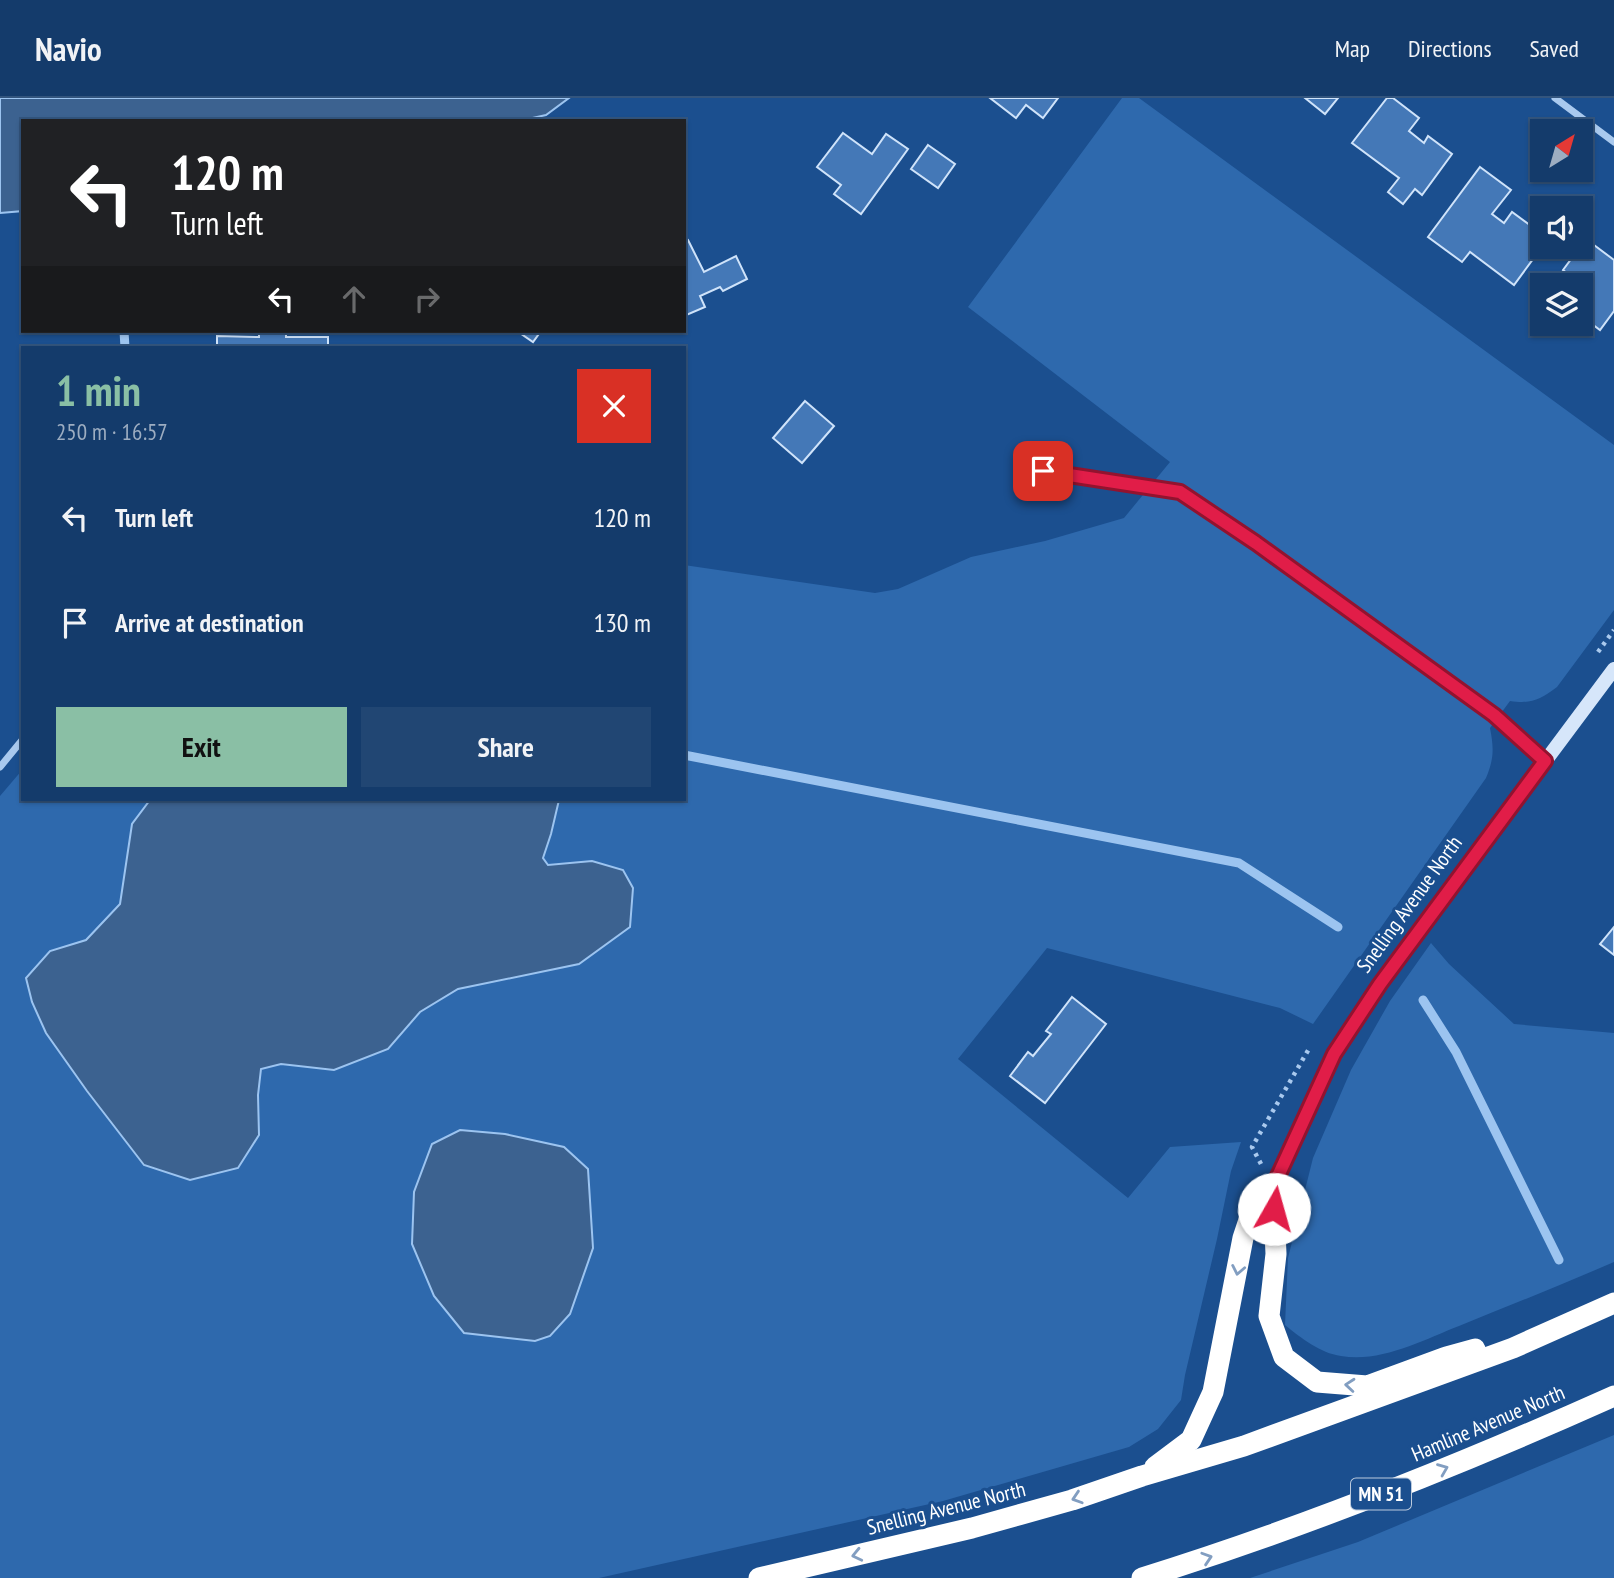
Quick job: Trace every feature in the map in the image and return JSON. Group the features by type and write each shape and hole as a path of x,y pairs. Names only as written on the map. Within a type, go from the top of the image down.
{"highway":[{"path":"1273,1187 1276,1254 1269,1316 1284,1357 1317,1382 1367,1386 1446,1357 1579,1319"},
{"path":"1142,1476 1191,1440 1213,1392 1243,1238 1252,1211 1273,1187"},
{"path":"1142,1476 1257,1442 1513,1348 1614,1303"},
{"name":"Hamline Avenue North","path":"1142,1578 1342,1510 1541,1429 1614,1396"},
{"name":"Snelling Avenue North","path":"760,1578 972,1528 1072,1500 1142,1476"}],"street":[{"path":"1555,98 1614,142"},
{"name":"Snelling Avenue North","path":"1273,1187 1334,1054 1380,984 1614,669"},
{"path":"0,767 21,741"}],"lane":[{"path":"1043,471 1180,492 1256,543 1494,715 1545,761"}],"shaded area":[{"path":"0,98 569,98 546,115 528,119 21,119 21,211 0,213"},
{"path":"1122,98 1139,98 1614,445 1614,610 1557,687 1535,700 1510,701 1490,728 1492,753 1486,778 1313,1024 1280,1008 1047,948 958,1059 1128,1198 1170,1147 1241,1142 1231,1171 1181,1400 1158,1429 1129,1447 943,1501 599,1578 0,1578 0,796 21,771 21,801 686,801 686,565 875,593 898,589 971,557 1045,541 1124,518 1170,462 968,307"},
{"path":"149,801 559,801 543,858 548,865 592,861 623,870 633,888 630,927 579,964 458,989 420,1012 388,1049 334,1070 281,1064 261,1069 258,1095 259,1135 238,1168 190,1180 144,1165 46,1033 32,1002 26,978 50,951 86,940 120,904 132,824"},
{"path":"1431,943 1449,964 1514,1024 1614,1033 1614,1262 1402,1349 1371,1356 1341,1356 1311,1344 1285,1325 1288,1258 1313,1158 1351,1070 1390,1001"},
{"path":"460,1130 505,1134 564,1147 588,1169 593,1248 570,1314 550,1336 535,1341 464,1333 434,1296 412,1244 414,1192 432,1144"},
{"path":"1614,1435 1614,1578 1250,1578 1358,1542"}],"building":[{"path":"990,98 1058,98 1043,118 1026,105 1016,118"},
{"path":"1305,98 1338,98 1325,114"},
{"path":"1387,98 1393,98 1419,118 1409,131 1424,143 1428,136 1452,154 1422,195 1415,189 1403,204 1388,192 1399,178 1352,143"},
{"path":"843,133 872,154 886,134 908,149 861,214 834,194 841,185 817,167"},
{"path":"928,145 955,164 938,188 911,169"},
{"path":"1480,167 1511,190 1492,214 1504,223 1512,212 1530,225 1530,259 1533,259 1514,285 1470,252 1462,262 1428,237"},
{"path":"688,240 704,272 736,256 747,279 723,291 720,287 700,296 705,307 686,315"},
{"path":"1593,244 1614,260 1614,311 1600,330 1593,325 1593,273 1567,273 1563,270 1571,259 1593,259"},
{"path":"259,333 286,333 286,337 328,337 328,346 217,346 217,336 259,337"},
{"path":"520,333 540,333 533,342"},
{"path":"805,401 834,426 802,463 773,438"},
{"path":"1614,927 1614,955 1600,944"},
{"path":"1072,997 1106,1024 1045,1103 1010,1076 1028,1052 1033,1056 1051,1034 1046,1031"}],"waterway":[{"path":"124,333 125,346"},
{"path":"686,755 1239,863 1338,927"},
{"path":"1423,1000 1456,1052 1559,1260"}],"route":[{"path":"1043,471 1180,492 1256,543 1494,715 1545,761 1380,984 1334,1054 1273,1187 1274,1209"}]}
